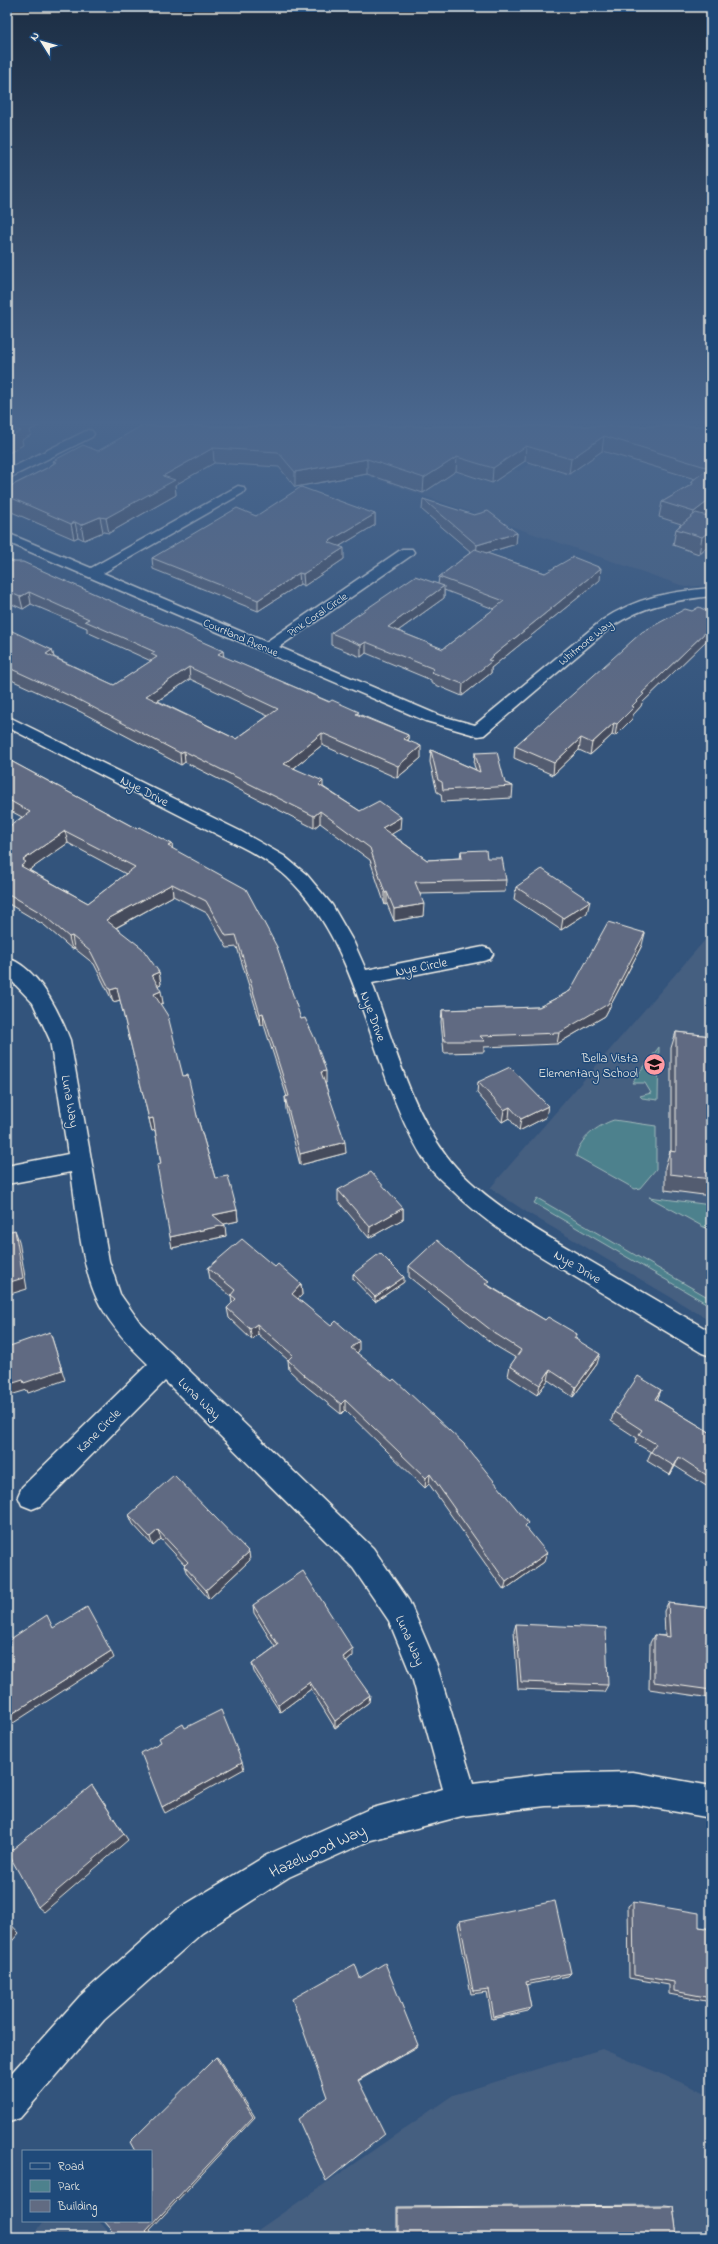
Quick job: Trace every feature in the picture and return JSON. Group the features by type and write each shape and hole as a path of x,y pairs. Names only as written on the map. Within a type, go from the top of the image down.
{"street":[{"path":"92,573 166,531"},
{"name":"Courtland Avenue","path":"7,537 432,718 478,731"},
{"name":"Pink Coral Circle","path":"267,648 407,552"},
{"name":"Whitmore Way","path":"478,731 606,624 627,609 651,600 711,592"},
{"name":"Nye Drive","path":"7,721 268,853 300,878 325,908 343,940 360,978 411,1118 438,1161 472,1197 516,1230 711,1345"},
{"name":"Nye Circle","path":"360,978 483,954"},
{"name":"Luna Way","path":"7,965 29,983 48,1010 60,1040 97,1261 109,1298 132,1332 320,1513 363,1558 399,1611 427,1676 462,1800"},
{"path":"7,1175 81,1161"},
{"name":"Kane Circle","path":"32,1496 164,1364"},
{"name":"Hazelwood Way","path":"7,2105 92,2008 190,1921 278,1866 369,1825 462,1800 546,1790 633,1788 711,1802"}],"shaded area":[{"path":"524,531 711,531 711,585 686,587"},
{"name":"Bella Vista Elementary School","path":"711,933 711,1321 528,1213 490,1188"},
{"path":"602,2049 711,2095 711,2237 248,2237 453,2095"},
{"path":"43,2222 100,2222 113,2237 32,2237"}],"green space":[{"path":"659,1047 658,1100 642,1098 640,1096 651,1093 645,1083 632,1083"},
{"path":"614,1120 656,1126 656,1169 640,1188 635,1189 576,1156 585,1138 602,1125"},
{"path":"649,1197 711,1205 711,1231"},
{"path":"537,1198 711,1299 711,1306 534,1203"}],"building":[{"path":"198,531 347,531 328,542 344,548 303,574 299,573 258,600 152,558"},
{"path":"460,531 514,531 517,533 477,545"},
{"path":"682,531 710,531 702,537"},
{"path":"475,549 545,573 573,557 601,568 488,660 492,661 463,684 431,672 434,669 366,642 361,645 331,633 415,576 444,586 388,627 443,649 504,601 439,577"},
{"path":"7,559 13,562 23,562 223,651 218,654 329,702 332,700 359,712 356,714 408,735 404,739 421,746 398,766 322,733 284,764 323,781 319,785 360,811 379,801 401,817 382,828 427,860 462,858 461,851 486,850 487,858 502,858 506,880 415,882 424,904 394,909 387,892 385,893 370,848 320,811 314,816 184,751 180,753 79,700 7,667 8,629 52,650 46,654 114,685 157,657 151,654 155,652 85,621 89,619 29,592 20,597 7,591","holes":["189,667 278,709 236,739 146,696"]},
{"path":"699,607 711,613 711,627 642,693 644,694 632,706 634,707 617,724 614,723 592,743 581,738 554,763 515,746 642,632 685,609 692,611"},
{"path":"431,750 480,772 475,753 497,752 505,783 513,786 443,790 442,782 438,780"},
{"path":"7,759 137,829 139,827 172,844 168,846 246,889 277,947 301,1019 305,1018 315,1039 326,1071 321,1072 345,1142 300,1154 285,1097 289,1096 263,1013 260,1014 236,935 226,936 206,901 172,884 106,920 142,948 159,972 152,975 161,991 154,994 168,1016 183,1076 188,1075 197,1116 215,1178 228,1176 237,1210 213,1215 225,1225 170,1237 157,1165 161,1164 153,1118 149,1119 117,988 110,990 91,952 72,936 69,937 41,913 7,893 7,828 30,812 7,799","holes":["65,831 135,867 88,903 21,866 26,862 23,860"]},
{"path":"542,869 590,901 563,918 516,887"},
{"path":"608,922 645,933 608,1004 559,1033 480,1036 485,1041 445,1041 442,1010 539,1007 570,991"},
{"name":"Bella Vista Elementary School","path":"676,1032 711,1036 711,1179 670,1174 670,1151 676,1152"},
{"path":"510,1067 548,1106 521,1119 510,1107 504,1110 478,1082"},
{"path":"371,1172 403,1208 370,1227 338,1190"},
{"path":"15,1230 23,1278 7,1283 7,1232"},
{"path":"242,1239 275,1267 278,1264 301,1284 292,1294 331,1326 336,1321 359,1341 351,1348 392,1381 394,1379 464,1444 528,1523 525,1526 547,1553 506,1582 430,1474 426,1478 345,1400 341,1404 305,1376 288,1360 293,1355 257,1324 250,1329 227,1308 236,1299 231,1295 235,1290 208,1268"},
{"path":"437,1240 465,1264 489,1281 485,1284 545,1320 548,1317 577,1334 574,1338 600,1354 576,1387 550,1370 540,1385 510,1366 521,1350 496,1334 409,1266"},
{"path":"380,1253 404,1277 375,1297 353,1274"},
{"path":"50,1332 62,1370 24,1383 23,1380 7,1385 7,1347"},
{"path":"638,1376 661,1390 655,1399 711,1433 711,1478 679,1457 674,1466 651,1452 656,1444 639,1434 642,1430 614,1412"},
{"path":"174,1475 249,1552 206,1590 184,1566 188,1562 158,1530 150,1537 129,1515"},
{"path":"303,1571 353,1649 343,1657 370,1695 335,1721 310,1682 278,1705 252,1664 278,1645 253,1605"},
{"path":"668,1603 711,1608 711,1690 654,1682 654,1635 670,1637"},
{"path":"87,1607 111,1651 7,1717 7,1647 11,1645 9,1640 47,1615 53,1628"},
{"path":"516,1624 606,1628 608,1685 521,1682"},
{"path":"221,1710 242,1762 162,1807 141,1753 161,1742 159,1738 183,1724 185,1728"},
{"path":"92,1785 124,1834 38,1907 8,1853"},
{"path":"555,1901 571,1973 526,1982 531,2008 494,2017 489,1989 473,1991 460,1921"},
{"path":"633,1902 699,1913 699,1927 711,1929 711,1998 674,1991 674,1982 634,1975"},
{"path":"7,1923 13,1929 7,1936"},
{"path":"385,1963 418,2045 358,2080 385,2134 326,2181 298,2119 327,2097 292,1999 355,1964 360,1978"},
{"path":"216,2057 253,2117 146,2231 150,2236 149,2237 118,2237 105,2222 152,2222 152,2150 134,2150 130,2142"},
{"path":"673,2206 677,2237 398,2237 398,2208"}],"place":[{"name":"Bella Vista Elementary School","path":"654,1064"}]}
